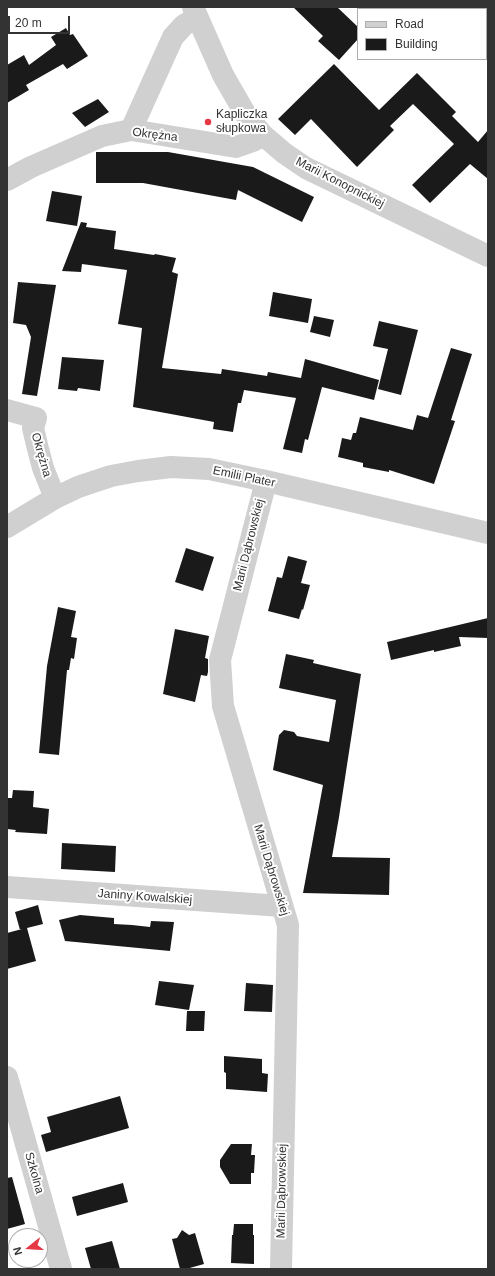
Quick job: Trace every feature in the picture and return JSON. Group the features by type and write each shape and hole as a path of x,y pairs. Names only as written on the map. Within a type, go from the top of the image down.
{"street":[{"path":"131,130 172,37 195,12"},
{"name":"Marii Konopnickiej","path":"195,12 223,75 246,115 263,135 284,153 306,168 487,254"},
{"name":"Okrężna","path":"7,180 102,136 131,130 236,147 253,141 263,135"},
{"name":"Okrężna","path":"7,410 36,418 33,428 37,445 43,468 55,498"},
{"name":"Emilii Plater","path":"7,527 55,498 78,487 111,476 171,467 209,469 488,533"},
{"name":"Marii Dąbrowskiej","path":"266,481 220,660 222,706 288,925 281,1269"},
{"name":"Janiny Kowalskiej","path":"7,887 282,906"},
{"name":"Szkolna","path":"7,1077 61,1269"}],"building":[{"path":"293,7 337,7 357,26 357,40 339,60 318,41 323,36"},
{"path":"66,28 70,35 73,34 88,56 67,69 63,64 26,85 29,90 7,103 7,65 24,55 29,65 56,45 51,37"},
{"path":"334,64 379,110 417,73 456,112 452,116 478,142 488,130 488,179 470,164 430,203 412,185 454,144 413,104 390,126 394,130 357,167 311,119 295,135 278,119"},
{"path":"98,99 109,112 85,127 72,113"},
{"path":"96,152 168,152 253,167 314,197 302,222 238,190 236,200 143,183 96,183"},
{"path":"52,191 82,196 77,226 46,221"},
{"path":"81,222 87,223 86,227 116,231 114,249 176,258 172,272 178,274 162,368 221,374 222,369 267,376 268,372 301,378 305,359 379,380 374,400 322,387 308,440 305,439 302,453 283,449 296,398 244,390 241,403 238,403 233,432 213,429 214,422 133,407 142,328 118,324 127,270 82,264 81,272 62,271"},
{"path":"18,282 56,285 37,396 22,394 31,337 26,325 13,323"},
{"path":"273,292 312,299 308,323 269,316"},
{"path":"314,316 334,320 330,337 310,332"},
{"path":"379,321 418,330 401,395 378,389 388,349 373,346"},
{"path":"451,348 472,354 451,420 455,421 434,484 389,470 389,472 363,467 363,463 338,457 342,438 351,440 353,433 356,433 360,417 413,430 417,415 428,418"},
{"path":"62,357 104,360 100,391 78,388 77,391 58,389"},
{"path":"186,548 214,557 203,591 175,582"},
{"path":"288,556 307,561 301,583 310,585 299,619 268,611 277,577 282,578"},
{"path":"58,607 76,611 71,637 77,638 74,659 71,658 69,670 67,670 59,755 39,753 47,666"},
{"path":"488,618 488,638 459,637 461,646 434,652 434,650 391,660 387,642"},
{"path":"175,629 209,636 205,658 208,659 208,672 207,676 201,675 195,702 163,694"},
{"path":"286,654 314,660 313,663 361,674 332,857 390,858 389,895 303,893 323,785 273,770 279,735 284,730 294,732 297,736 329,742 336,700 279,688"},
{"path":"13,790 34,791 33,807 49,809 47,834 15,832 16,830 7,829 7,798 12,798"},
{"path":"62,843 116,846 115,872 61,869"},
{"path":"38,905 43,924 27,928 36,961 7,969 7,933 20,930 15,912"},
{"path":"80,915 114,918 114,924 150,927 151,921 174,922 170,951 65,941 59,920"},
{"path":"159,981 194,985 189,1010 155,1005"},
{"path":"246,983 273,985 272,1012 244,1011"},
{"path":"187,1011 205,1011 204,1031 186,1031"},
{"path":"224,1056 262,1059 262,1073 268,1074 267,1092 226,1089"},
{"path":"120,1096 129,1128 46,1152 41,1135 51,1132 47,1117"},
{"path":"231,1144 252,1144 251,1155 255,1155 254,1173 251,1173 251,1184 230,1184 220,1167 220,1160"},
{"path":"12,1177 25,1224 7,1229 7,1178"},
{"path":"123,1183 128,1202 77,1216 72,1197"},
{"path":"234,1224 253,1224 254,1264 231,1263"},
{"path":"182,1230 189,1235 195,1233 204,1264 186,1269 180,1269 172,1239 177,1238"},
{"path":"112,1241 120,1269 91,1269 85,1248"}],"place":[{"name":"Kapliczka słupkowa","path":"208,122"}]}
